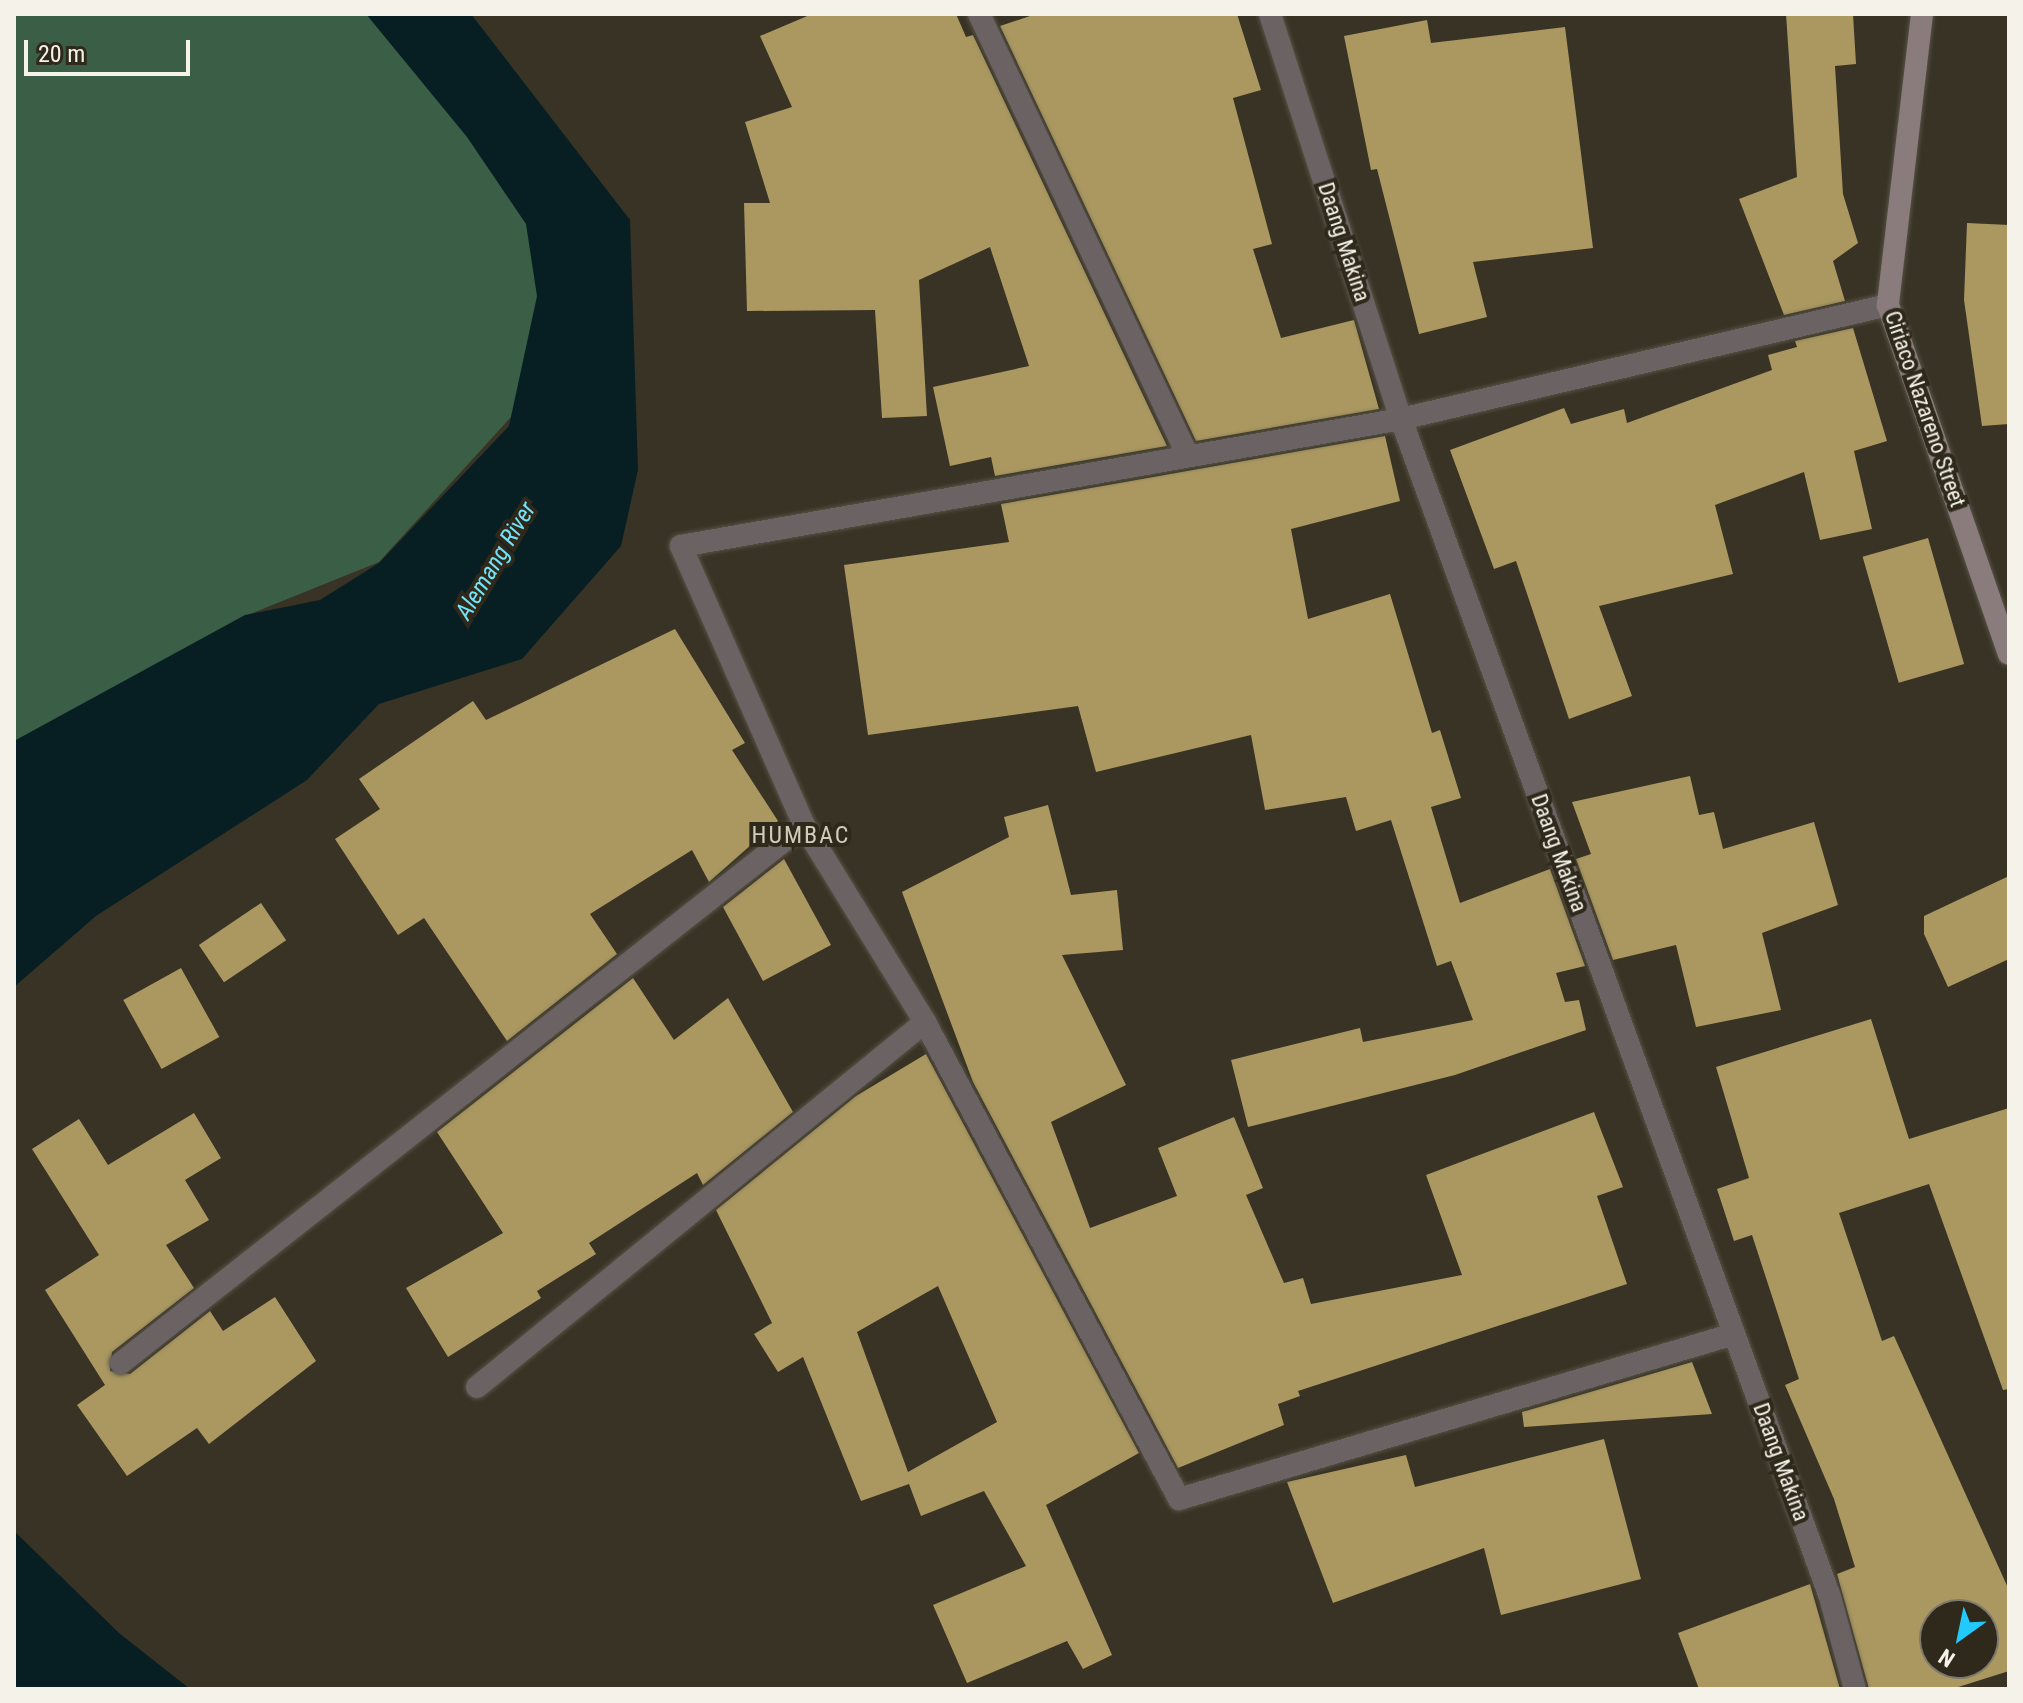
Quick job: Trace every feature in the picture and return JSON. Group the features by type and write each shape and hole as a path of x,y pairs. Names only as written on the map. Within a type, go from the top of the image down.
{"main road":[{"name":"Ciriaco Nazareno Street","path":"1922,14 1888,305 2009,654"}],"street":[{"path":"979,14 1187,455"},
{"name":"Daang Makina","path":"1270,14 1401,419 1830,1597 1855,1689"},
{"path":"1734,1334 1179,1499 925,1022 804,825 681,546 1401,419 1888,305"},
{"path":"121,1363 804,825"},
{"path":"477,1387 925,1022"}],"green space":[{"path":"14,14 373,14 567,228 511,417 379,562 243,617 14,746"}],"water":[{"name":"Alemang River","path":"366,14 471,14 630,220 638,470 621,546 522,659 379,704 307,780 96,916 14,987 14,741 245,615 320,600 379,563 509,426 537,296 526,224 467,137"},
{"path":"14,1531 119,1633 190,1689 14,1689"}],"building":[{"path":"812,14 956,14 966,37 973,35 1167,446 995,476 991,457 950,466 933,387 1029,366 990,247 919,280 927,416 882,418 875,310 747,311 744,203 770,203 745,122 792,107 760,36"},
{"path":"1036,14 1237,14 1261,90 1233,98 1272,244 1253,249 1281,338 1354,320 1379,409 1196,441 1000,26"},
{"path":"1786,14 1853,14 1856,64 1835,66 1843,194 1858,243 1833,261 1845,301 1784,315 1739,199 1797,177"},
{"path":"1427,20 1431,43 1565,27 1593,248 1473,262 1487,317 1419,334 1377,169 1371,170 1344,36"},
{"path":"1967,223 2009,225 2009,424 1982,426 1964,300"},
{"path":"1853,328 1887,441 1854,451 1872,529 1820,540 1804,472 1715,505 1733,574 1599,606 1632,696 1569,719 1516,561 1494,569 1450,450 1564,408 1571,424 1624,409 1627,423 1772,370 1768,355 1797,347 1795,341"},
{"path":"1385,436 1400,501 1291,529 1308,619 1390,594 1432,733 1440,730 1461,798 1431,807 1460,903 1550,869 1585,966 1556,973 1565,1002 1579,1000 1586,1030 1455,1075 1248,1127 1231,1060 1360,1028 1363,1042 1473,1020 1451,961 1437,966 1391,820 1356,831 1346,797 1265,810 1251,735 1096,772 1078,706 868,735 844,565 1009,542 1001,504"},
{"path":"1928,538 1964,664 1899,683 1863,557"},
{"path":"675,629 745,743 732,750 778,821 709,882 692,850 590,914 617,954 507,1041 424,918 398,935 335,839 380,809 359,779 473,701 486,720"},
{"path":"1690,776 1699,815 1714,812 1723,849 1814,822 1838,905 1762,933 1781,1010 1696,1027 1676,945 1613,960 1576,859 1591,854 1572,802"},
{"path":"1048,805 1071,895 1117,890 1123,950 1062,955 1126,1085 1051,1122 1090,1228 1177,1196 1158,1148 1234,1117 1263,1188 1246,1195 1284,1283 1303,1278 1311,1304 1462,1275 1426,1175 1594,1112 1623,1187 1597,1196 1627,1284 1298,1391 1300,1396 1278,1404 1284,1425 1178,1468 973,1082 902,892 1009,837 1004,817"},
{"path":"784,859 831,945 763,981 723,907"},
{"path":"2009,876 2009,959 1948,987 1924,934 1924,916"},
{"path":"261,903 286,940 224,982 199,945"},
{"path":"181,968 219,1037 162,1069 123,1000"},
{"path":"633,978 674,1040 728,998 793,1112 703,1185 697,1173 589,1243 596,1254 537,1291 541,1298 448,1357 406,1288 503,1233 437,1132"},
{"path":"1871,1019 1909,1139 2009,1108 2009,1389 2003,1390 1929,1184 1839,1213 1882,1341 1894,1336 2009,1590 2009,1671 1999,1674 1999,1599 1919,1599 1919,1679 1984,1679 1952,1689 1869,1689 1837,1574 1855,1567 1834,1499 1785,1385 1799,1379 1752,1235 1734,1241 1717,1189 1749,1178 1716,1067"},
{"path":"926,1054 1139,1453 1046,1505 1112,1655 1083,1669 1067,1641 967,1683 933,1605 1026,1566 984,1491 921,1516 909,1484 861,1501 803,1357 778,1372 754,1334 772,1323 716,1210 856,1096","holes":["938,1286 997,1422 908,1472 857,1332"]},
{"path":"194,1113 221,1158 185,1180 209,1220 166,1245 194,1288 112,1352 110,1371 130,1374 210,1311 223,1331 275,1297 316,1361 209,1444 197,1428 127,1476 77,1405 105,1385 45,1290 99,1255 32,1149 79,1119 108,1165"},
{"path":"1692,1362 1712,1414 1524,1427 1522,1412"},
{"path":"1604,1439 1641,1579 1501,1615 1484,1548 1333,1603 1287,1482 1406,1455 1415,1487"},
{"path":"1810,1584 1840,1689 1699,1689 1678,1633"}],"district":[{"name":"HUMBAC","path":"801,836"}]}
